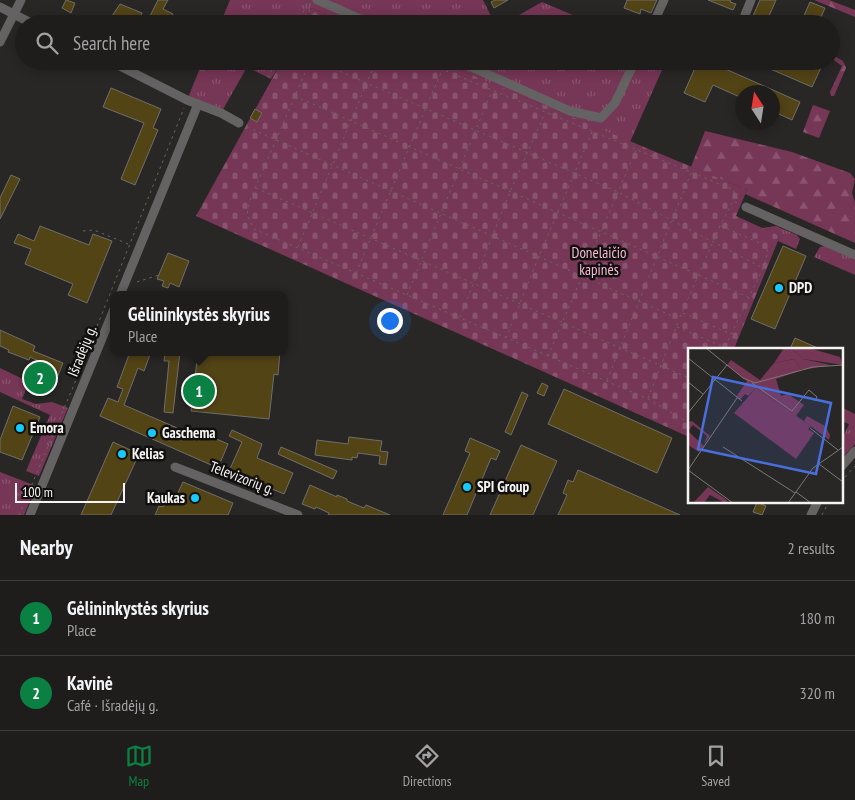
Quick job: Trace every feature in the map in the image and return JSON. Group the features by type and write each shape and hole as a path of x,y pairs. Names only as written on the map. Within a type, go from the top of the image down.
{"street":[{"path":"0,42 21,0"},
{"path":"318,0 352,15"},
{"path":"657,15 664,0"},
{"path":"745,15 751,0"},
{"path":"0,7 14,14"},
{"path":"128,70 187,100 221,113 239,123"},
{"path":"478,70 570,111 600,118 615,103 631,70"},
{"path":"122,291 198,104"},
{"path":"746,207 855,255"},
{"name":"Išradėjų g.","path":"30,515 110,319"},
{"path":"842,466 855,451"},
{"name":"Televizorių g.","path":"175,468 298,515"},
{"path":"811,515 818,502"}],"path":[{"path":"310,0 310,12 314,15"},
{"path":"302,15 310,0"},
{"path":"268,78 272,70"},
{"path":"306,70 276,139 247,214 254,229 648,399 684,420 688,419"},
{"path":"336,70 618,192 763,268"},
{"path":"298,248 372,70"},
{"path":"356,273 442,70 734,190 733,201 713,241 679,319 648,399"},
{"path":"407,295 492,90"},
{"path":"295,96 748,297"},
{"path":"111,291 187,100"},
{"path":"460,318 510,192 545,112"},
{"path":"239,123 679,319"},
{"path":"506,338 592,132"},
{"path":"548,356 636,150"},
{"path":"606,381 691,172"},
{"path":"256,188 688,378"},
{"path":"733,201 746,207"},
{"path":"676,327 725,348 763,268 768,252 764,245 720,226"},
{"path":"83,231 94,230 129,244"},
{"path":"137,282 159,275"},
{"path":"88,349 110,293"},
{"path":"682,313 731,334"},
{"path":"19,515 81,367"},
{"path":"842,481 855,466"},
{"path":"822,515 828,502"}],"green space":[{"path":"230,0 483,0 490,15 327,15 311,8 308,15 224,15"},
{"path":"814,0 829,0 855,10 855,17"},
{"path":"542,2 573,15 519,15"},
{"path":"311,8 327,15 308,15"},
{"path":"840,59 846,68 834,96 831,96 830,92 842,66 840,65"},
{"path":"199,70 245,70 221,113 187,100"},
{"path":"253,70 276,70 271,79"},
{"name":"Donelaičio kapinės","path":"277,70 460,70 747,190 736,216 780,236 734,348 688,348 688,437 196,216"},
{"path":"459,70 662,70 630,142"},
{"path":"813,105 830,111 819,138 803,132"},
{"path":"705,131 792,152 850,173 855,179 852,193 855,203 855,243 745,194 747,190 691,167"},
{"path":"776,226 797,235 800,239 796,249 778,241 780,236 762,228"},
{"path":"825,246 855,259 855,275 814,257 820,247"},
{"path":"0,368 29,382 22,399 36,404 52,402 68,408 39,476 26,471 50,415 0,392"},
{"path":"842,408 855,414 855,444 842,458 842,440 849,424 842,421"},
{"path":"0,472 36,486 24,515 0,515"}],"building":[{"path":"66,0 75,3 71,13 62,8"},
{"path":"158,0 168,0 163,9 173,15 150,15"},
{"path":"495,0 508,0 494,8 491,2"},
{"path":"627,0 657,0 651,13 641,9 640,14 624,8"},
{"path":"708,0 731,0 730,2 736,4 733,10"},
{"path":"760,0 776,0 769,15 753,15"},
{"path":"810,2 825,8 822,15 804,15"},
{"path":"120,4 142,13 141,15 113,15"},
{"path":"694,70 728,70 762,85 735,85 735,95 713,85 705,102 684,93"},
{"path":"773,70 820,70 812,87"},
{"path":"111,88 161,109 153,128 158,130 135,185 121,179 144,123 103,107"},
{"path":"780,93 800,102 792,120 780,115"},
{"path":"255,109 262,113 257,122 250,118"},
{"path":"11,175 20,179 0,219 0,198"},
{"path":"40,226 89,245 93,234 112,241 87,303 68,295 73,284 25,264 31,249 14,243 18,234 34,241"},
{"name":"DPD","path":"783,246 806,256 775,329 751,319"},
{"path":"168,253 189,261 179,287 170,283 168,288 162,286 164,281 157,279"},
{"path":"0,330 35,346 33,351 63,363 53,388 34,381 41,362 30,357 29,360 8,352 9,350 0,346"},
{"path":"795,338 818,348 790,348"},
{"path":"129,356 150,356 144,371 138,368 124,405 198,437 200,432 228,444 218,468 100,416 108,398 118,402 123,389 117,387"},
{"path":"165,356 180,356 173,413 164,412 169,361 164,361"},
{"path":"198,356 280,356 278,375 274,374 269,419 191,411"},
{"path":"542,383 548,386 544,396 537,393"},
{"path":"564,389 672,438 657,473 548,424"},
{"path":"522,392 528,395 511,435 505,432"},
{"name":"Emora","path":"13,406 40,417 22,460 0,452 0,440"},
{"path":"232,430 262,444 257,458 293,473 284,494 229,471 242,442 229,436"},
{"path":"349,437 382,441 380,451 388,452 386,465 379,464 380,456 358,453 357,458 352,457 352,460 315,455 317,440 348,444"},
{"name":"SPI Group","path":"470,438 500,451 496,460 491,458 467,515 443,515 470,453 465,451"},
{"path":"113,442 139,454 111,515 81,515"},
{"path":"521,445 557,461 533,515 490,515"},
{"path":"281,447 337,471 333,479 278,454"},
{"path":"578,470 680,515 558,515 567,495 563,493 568,480 573,482"},
{"name":"Kaukas","path":"183,482 233,503 228,515 155,515 159,506 163,507 166,500 173,503"},
{"path":"310,485 337,497 337,495 347,499 347,501 364,508 366,505 390,515 328,515 329,513 316,507 315,509 302,504"},
{"path":"757,502 766,506 762,515 753,512"}],"place":[{"name":"DPD","path":"779,288"},
{"name":"Kavinė","path":"40,378"},
{"name":"Gėlininkystės skyrius","path":"199,391"},
{"name":"Emora","path":"20,428"},
{"name":"Gaschema","path":"152,433"},
{"name":"Kelias","path":"122,454"},
{"name":"SPI Group","path":"467,487"},
{"name":"Kaukas","path":"195,498"}]}
